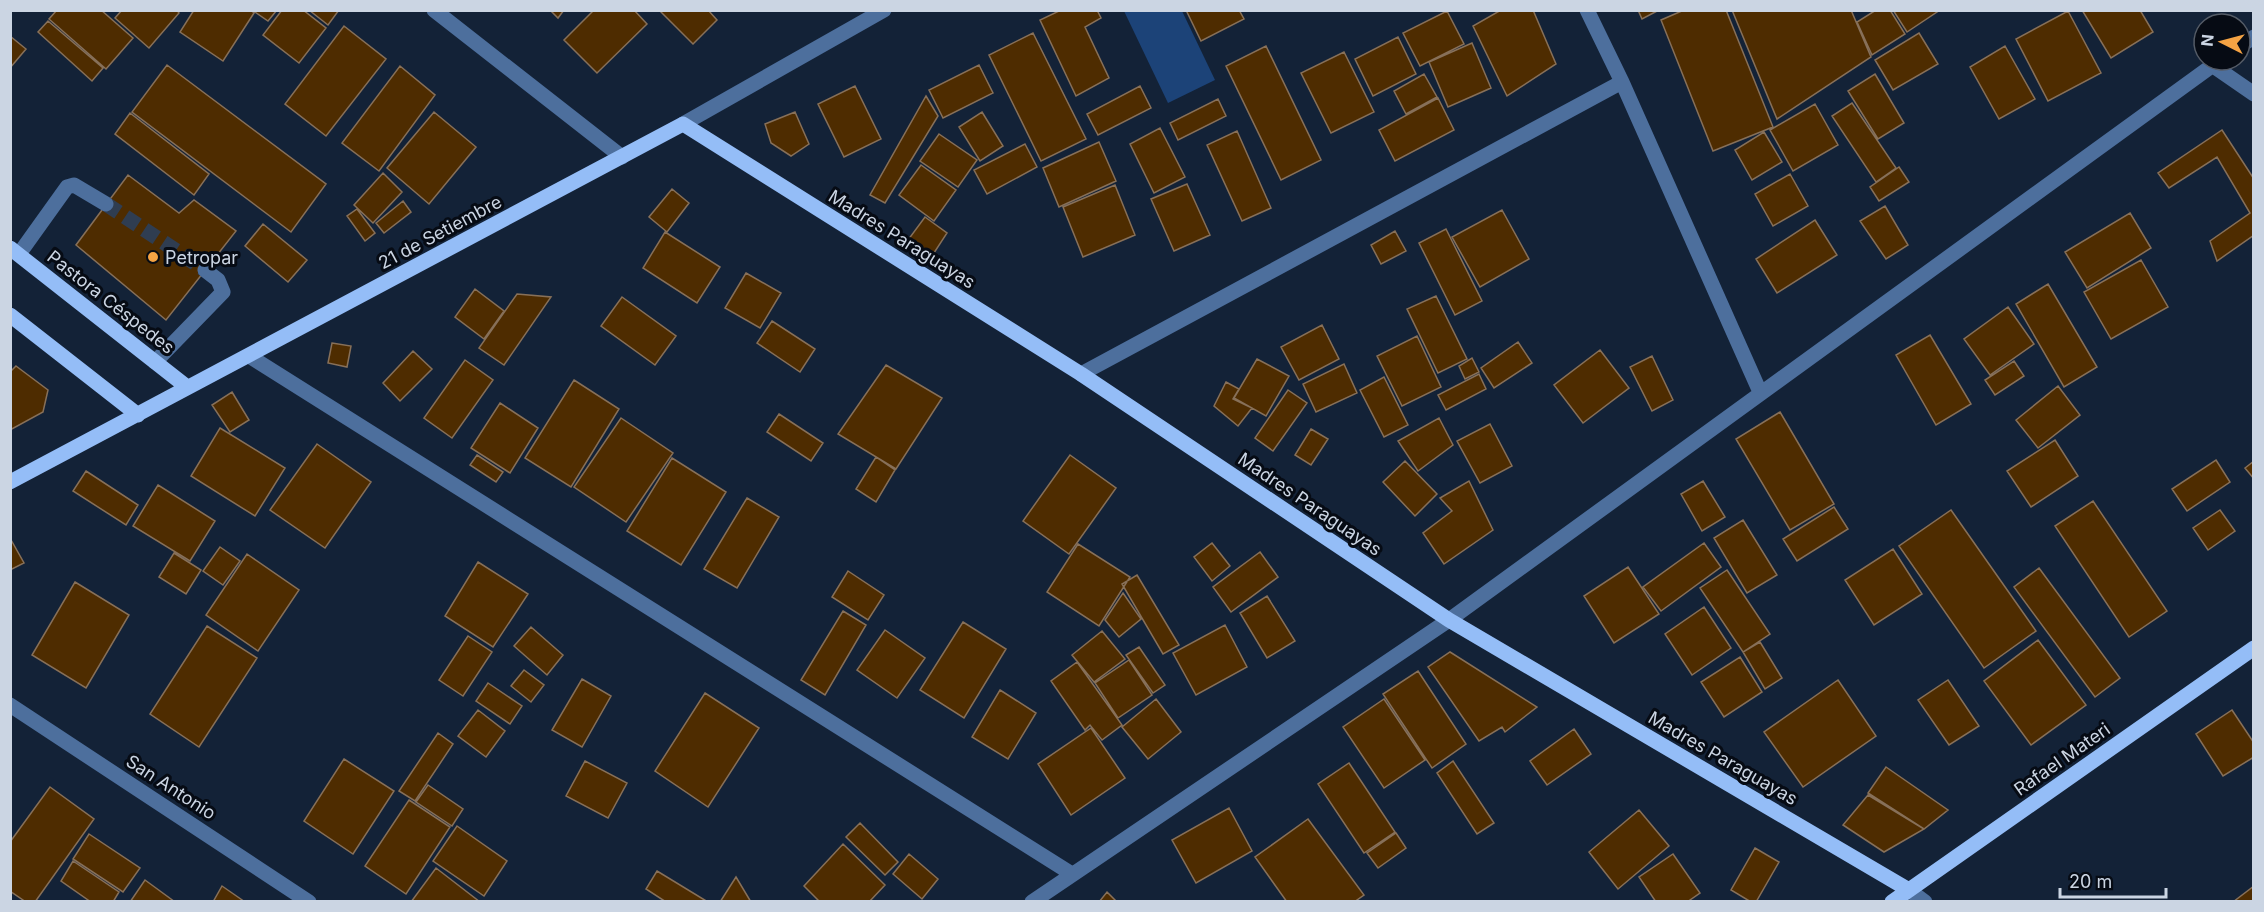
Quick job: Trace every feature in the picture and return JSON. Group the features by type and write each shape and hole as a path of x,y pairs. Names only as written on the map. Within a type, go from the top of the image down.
{"main road":[{"name":"21 de Setiembre","path":"10,482 683,124"},
{"name":"Madres Paraguayas","path":"683,124 1081,374 1449,620 1909,890"},
{"name":"Pastora Céspedes","path":"15,251 187,387"},
{"path":"10,315 138,415"},
{"name":"Rafael Materi","path":"1892,902 2253,648"}],"street":[{"path":"434,10 622,157"},
{"name":"21 de Setiembre","path":"683,124 884,10"},
{"path":"1587,10 1622,82 1760,392"},
{"path":"1032,902 1449,620 2204,72"},
{"path":"2227,72 2253,94"},
{"path":"1081,374 1622,82"},
{"path":"15,251 67,187 74,185 106,204"},
{"path":"155,362 223,292 218,280 205,270"},
{"path":"249,356 1072,874"},
{"name":"San Antonio","path":"10,705 309,902"},
{"name":"Madres Paraguayas","path":"1909,890 1925,902"}],"shaded area":[{"path":"1124,11 1182,11 1215,80 1168,103"}],"building":[{"path":"57,10 101,10 133,38 106,69 49,19"},
{"path":"122,10 177,10 179,13 149,48 115,18"},
{"path":"194,10 251,10 254,13 223,61 180,32"},
{"path":"252,10 277,10 268,21"},
{"path":"282,10 303,10 326,28 299,63 263,35"},
{"path":"309,10 339,10 328,25"},
{"path":"550,10 564,10 558,18"},
{"path":"594,10 634,10 647,24 597,73 564,40"},
{"path":"659,10 708,10 717,20 693,44"},
{"path":"1061,10 1097,10 1101,18 1085,27 1109,78 1076,96 1040,20"},
{"path":"1186,10 1239,10 1244,19 1201,41"},
{"path":"1501,10 1533,10 1556,64 1507,96 1473,26"},
{"path":"1638,10 1659,10 1642,19"},
{"path":"1684,10 1726,10 1773,127 1713,151 1661,20"},
{"path":"1732,10 1851,10 1871,57 1777,119"},
{"path":"1876,10 1890,10 1905,34 1872,55 1857,22"},
{"path":"1893,10 1940,10 1907,32"},
{"path":"2082,10 2140,10 2153,32 2111,58"},
{"path":"1447,11 1464,44 1420,66 1403,33"},
{"path":"2068,11 2101,73 2048,101 2016,39"},
{"path":"48,21 103,68 92,81 38,32"},
{"path":"344,26 386,59 326,136 285,104"},
{"path":"1033,33 1086,139 1041,161 989,55"},
{"path":"1919,33 1938,64 1893,90 1875,60"},
{"path":"10,36 26,49 10,68"},
{"path":"1398,37 1416,74 1373,96 1355,59"},
{"path":"1472,43 1491,88 1448,107 1429,62"},
{"path":"1266,46 1321,160 1281,180 1226,66"},
{"path":"2005,46 2035,99 1999,119 1970,67"},
{"path":"1344,52 1374,112 1331,133 1301,73"},
{"path":"167,65 326,184 291,232 132,112"},
{"path":"979,65 993,93 943,118 929,90"},
{"path":"400,66 435,95 379,171 342,143"},
{"path":"1424,74 1437,97 1406,114 1394,91"},
{"path":"1875,74 1904,123 1878,139 1848,91"},
{"path":"855,86 881,139 844,157 818,104"},
{"path":"1140,86 1151,108 1098,135 1087,114"},
{"path":"926,96 938,116 885,203 870,195"},
{"path":"1438,98 1454,130 1395,161 1379,130"},
{"path":"1218,99 1226,116 1178,140 1170,123"},
{"path":"1852,103 1896,168 1876,182 1832,116"},
{"path":"1815,104 1838,145 1793,171 1770,130"},
{"path":"434,112 476,147 429,204 387,168"},
{"path":"795,112 809,144 791,156 771,143 765,124"},
{"path":"982,112 1003,146 980,161 959,127"},
{"path":"130,113 209,174 194,195 115,134"},
{"path":"1160,128 1185,177 1154,193 1130,144"},
{"path":"2222,130 2254,179 2254,235 2217,261 2210,241 2250,213 2217,157 2169,188 2158,173"},
{"path":"1237,131 1271,208 1242,221 1207,145"},
{"path":"1764,132 1782,162 1752,180 1735,150"},
{"path":"939,134 977,160 958,187 920,161"},
{"path":"1099,142 1116,181 1059,207 1043,168"},
{"path":"1025,144 1037,167 987,194 974,170"},
{"path":"921,165 956,190 934,221 899,195"},
{"path":"1899,167 1909,182 1879,201 1870,187"},
{"path":"383,173 402,192 373,223 354,205"},
{"path":"1790,174 1808,206 1773,226 1755,194"},
{"name":"Petropar","path":"128,175 179,213 194,200 236,231 166,320 76,245"},
{"path":"1187,184 1210,235 1174,251 1151,199"},
{"path":"1115,185 1135,235 1083,257 1063,207"},
{"path":"672,189 689,203 667,232 649,217"},
{"path":"403,201 411,212 384,233 376,223"},
{"path":"1885,206 1908,245 1886,259 1860,221"},
{"path":"357,209 375,233 365,241 347,216"},
{"path":"1502,210 1529,259 1480,287 1452,237"},
{"path":"2130,213 2151,248 2087,288 2065,252"},
{"path":"925,217 947,233 932,256 908,240"},
{"path":"1815,220 1837,255 1777,293 1756,259"},
{"path":"263,224 307,260 288,282 245,246"},
{"path":"1446,229 1482,301 1455,315 1419,243"},
{"path":"1395,231 1406,251 1381,264 1371,245"},
{"path":"665,232 720,267 697,303 643,268"},
{"path":"2141,260 2168,307 2111,339 2084,292"},
{"path":"746,273 781,293 760,328 725,308"},
{"path":"2048,284 2097,367 2064,387 2016,304"},
{"path":"475,289 504,311 484,339 455,317"},
{"path":"517,294 551,297 504,365 479,348"},
{"path":"1436,296 1467,359 1438,373 1407,309"},
{"path":"622,297 676,336 655,365 601,326"},
{"path":"2008,307 2034,344 1990,375 1964,339"},
{"path":"772,321 815,349 800,372 757,343"},
{"path":"1322,325 1339,359 1299,380 1281,347"},
{"path":"1930,335 1971,404 1936,425 1896,355"},
{"path":"1417,336 1441,387 1402,406 1377,356"},
{"path":"1518,342 1532,363 1494,388 1481,368"},
{"path":"332,343 351,346 347,367 328,363"},
{"path":"1600,350 1629,388 1583,423 1554,385"},
{"path":"413,351 432,369 400,401 383,383"},
{"path":"1652,356 1673,400 1652,411 1630,367"},
{"path":"1472,358 1479,372 1465,379 1459,366"},
{"path":"1257,359 1289,376 1266,416 1234,398"},
{"path":"465,360 493,380 452,438 424,418"},
{"path":"2014,361 2024,376 1995,395 1985,380"},
{"path":"1344,364 1357,393 1316,412 1303,384"},
{"path":"886,365 942,398 896,469 838,434"},
{"path":"16,366 48,390 43,412 10,430 10,372"},
{"path":"1479,374 1486,389 1446,410 1438,395"},
{"path":"1384,377 1408,425 1384,437 1360,390"},
{"path":"574,380 619,409 571,487 525,458"},
{"path":"1226,382 1239,389 1233,399 1252,408 1238,426 1214,406"},
{"path":"2058,386 2080,415 2038,448 2016,420"},
{"path":"1288,390 1307,403 1273,451 1255,438"},
{"path":"232,392 249,420 230,432 212,405"},
{"path":"500,403 538,428 510,473 471,448"},
{"path":"1780,412 1834,504 1790,530 1736,439"},
{"path":"779,414 823,443 811,461 767,432"},
{"path":"621,418 673,453 626,522 574,487"},
{"path":"1439,418 1453,445 1418,471 1398,441"},
{"path":"1490,424 1512,466 1480,483 1457,441"},
{"path":"220,428 285,468 255,516 191,476"},
{"path":"1311,429 1328,439 1311,465 1295,455"},
{"path":"2055,440 2078,476 2031,507 2007,471"},
{"path":"317,444 371,482 325,548 270,510"},
{"path":"477,455 503,472 496,482 470,465"},
{"path":"1070,455 1116,488 1069,554 1023,521"},
{"path":"876,457 895,470 876,502 856,489"},
{"path":"672,458 726,492 681,565 627,531"},
{"path":"2216,460 2230,482 2187,511 2172,489"},
{"path":"1405,461 1437,494 1415,516 1383,482"},
{"path":"2254,461 2254,479 2245,468"},
{"path":"86,471 138,505 126,525 73,491"},
{"path":"1469,481 1493,530 1444,564 1423,533 1452,511 1440,498"},
{"path":"1703,481 1725,517 1702,531 1681,494"},
{"path":"158,485 215,521 190,561 133,526"},
{"path":"747,498 779,517 737,588 704,569"},
{"path":"2093,501 2167,611 2129,637 2055,526"},
{"path":"1834,507 1848,529 1797,561 1783,539"},
{"path":"1951,510 2036,631 1984,668 1899,546"},
{"path":"2220,510 2235,531 2208,550 2193,528"},
{"path":"1743,520 1777,575 1747,593 1714,538"},
{"path":"10,538 24,563 10,570"},
{"path":"1212,543 1230,566 1212,581 1194,557"},
{"path":"1704,543 1721,567 1661,611 1643,587"},
{"path":"1078,544 1130,577 1099,626 1047,592"},
{"path":"220,547 240,561 223,585 203,571"},
{"path":"1893,549 1922,594 1874,625 1845,580"},
{"path":"1260,552 1278,577 1231,612 1213,587"},
{"path":"174,553 201,570 186,594 159,577"},
{"path":"247,554 299,590 258,651 206,615"},
{"path":"478,562 528,594 493,647 445,616"},
{"path":"1628,567 1659,614 1614,643 1584,596"},
{"path":"2039,568 2120,678 2095,697 2014,587"},
{"path":"1727,570 1770,634 1743,652 1700,588"},
{"path":"848,571 884,595 868,620 832,597"},
{"path":"1137,575 1179,645 1163,654 1122,584"},
{"path":"75,582 129,615 86,688 32,655"},
{"path":"1123,593 1141,619 1119,637 1105,620"},
{"path":"1267,596 1295,641 1267,658 1240,613"},
{"path":"1704,607 1731,648 1692,675 1665,634"},
{"path":"843,611 866,625 825,695 801,680"},
{"path":"963,622 1006,649 964,718 920,690"},
{"path":"1225,625 1247,667 1196,695 1173,653"},
{"path":"207,626 257,658 199,747 150,714"},
{"path":"531,627 563,655 547,675 514,646"},
{"path":"885,630 925,658 897,698 857,670"},
{"path":"1102,631 1125,659 1094,682 1072,655"},
{"path":"468,636 492,652 463,696 439,680"},
{"path":"2038,640 2086,705 2031,745 1984,681"},
{"path":"1760,642 1782,678 1765,689 1743,652"},
{"path":"1139,647 1165,685 1153,693 1126,655"},
{"path":"1450,652 1537,707 1505,732 1502,727 1479,741 1428,667"},
{"path":"1740,657 1762,692 1724,717 1701,682"},
{"path":"1129,660 1152,695 1118,718 1095,683"},
{"path":"1077,662 1122,725 1102,740 1090,725 1085,730 1051,681"},
{"path":"524,670 544,685 531,702 511,686"},
{"path":"1418,671 1466,744 1432,768 1383,694"},
{"path":"582,679 611,696 582,747 552,730"},
{"path":"1838,680 1876,736 1803,787 1764,732"},
{"path":"1948,680 1979,726 1949,745 1918,700"},
{"path":"488,683 522,706 510,724 476,701"},
{"path":"1000,690 1036,713 1008,759 972,737"},
{"path":"705,693 759,728 708,807 655,771"},
{"path":"1156,699 1181,732 1148,759 1122,727"},
{"path":"1384,699 1425,760 1384,788 1343,727"},
{"path":"478,710 505,731 486,757 458,736"},
{"path":"2232,710 2254,743 2254,757 2223,776 2196,734"},
{"path":"1091,728 1125,778 1071,815 1038,764"},
{"path":"1574,729 1591,754 1547,785 1530,761"},
{"path":"438,733 453,744 415,801 399,791"},
{"path":"344,759 394,791 353,854 304,821"},
{"path":"585,761 627,783 608,818 566,796"},
{"path":"1453,761 1494,823 1477,834 1437,773"},
{"path":"1349,763 1395,832 1364,853 1318,784"},
{"path":"1886,767 1948,810 1924,829 1868,793"},
{"path":"428,785 463,809 452,826 416,802"},
{"path":"50,787 94,819 35,902 26,902 10,891 10,842"},
{"path":"1868,795 1924,829 1884,852 1843,825"},
{"path":"409,800 450,827 406,894 365,866"},
{"path":"1229,808 1252,851 1196,883 1172,840"},
{"path":"1639,810 1669,846 1618,889 1589,852"},
{"path":"1308,819 1364,895 1354,902 1287,902 1255,857"},
{"path":"860,823 898,862 885,875 846,837"},
{"path":"457,826 507,861 484,896 433,861"},
{"path":"1396,833 1406,848 1378,868 1367,853"},
{"path":"89,834 140,868 123,892 73,859"},
{"path":"843,844 885,885 869,902 820,902 804,886"},
{"path":"1755,848 1779,862 1756,902 1751,902 1731,890"},
{"path":"909,854 938,879 922,899 893,874"},
{"path":"1673,854 1700,893 1687,902 1656,902 1639,877"},
{"path":"73,861 119,892 113,902 91,902 61,881"},
{"path":"436,868 480,902 411,902"},
{"path":"657,871 708,902 666,902 646,889"},
{"path":"736,877 751,902 720,902"},
{"path":"145,880 175,902 130,902"},
{"path":"222,886 245,902 213,902"},
{"path":"2254,886 2254,902 2233,902"},
{"path":"1107,892 1117,902 1099,902"}],"tunnel":[{"path":"106,204 205,270"}],"place":[{"name":"Petropar","path":"153,257"}]}
